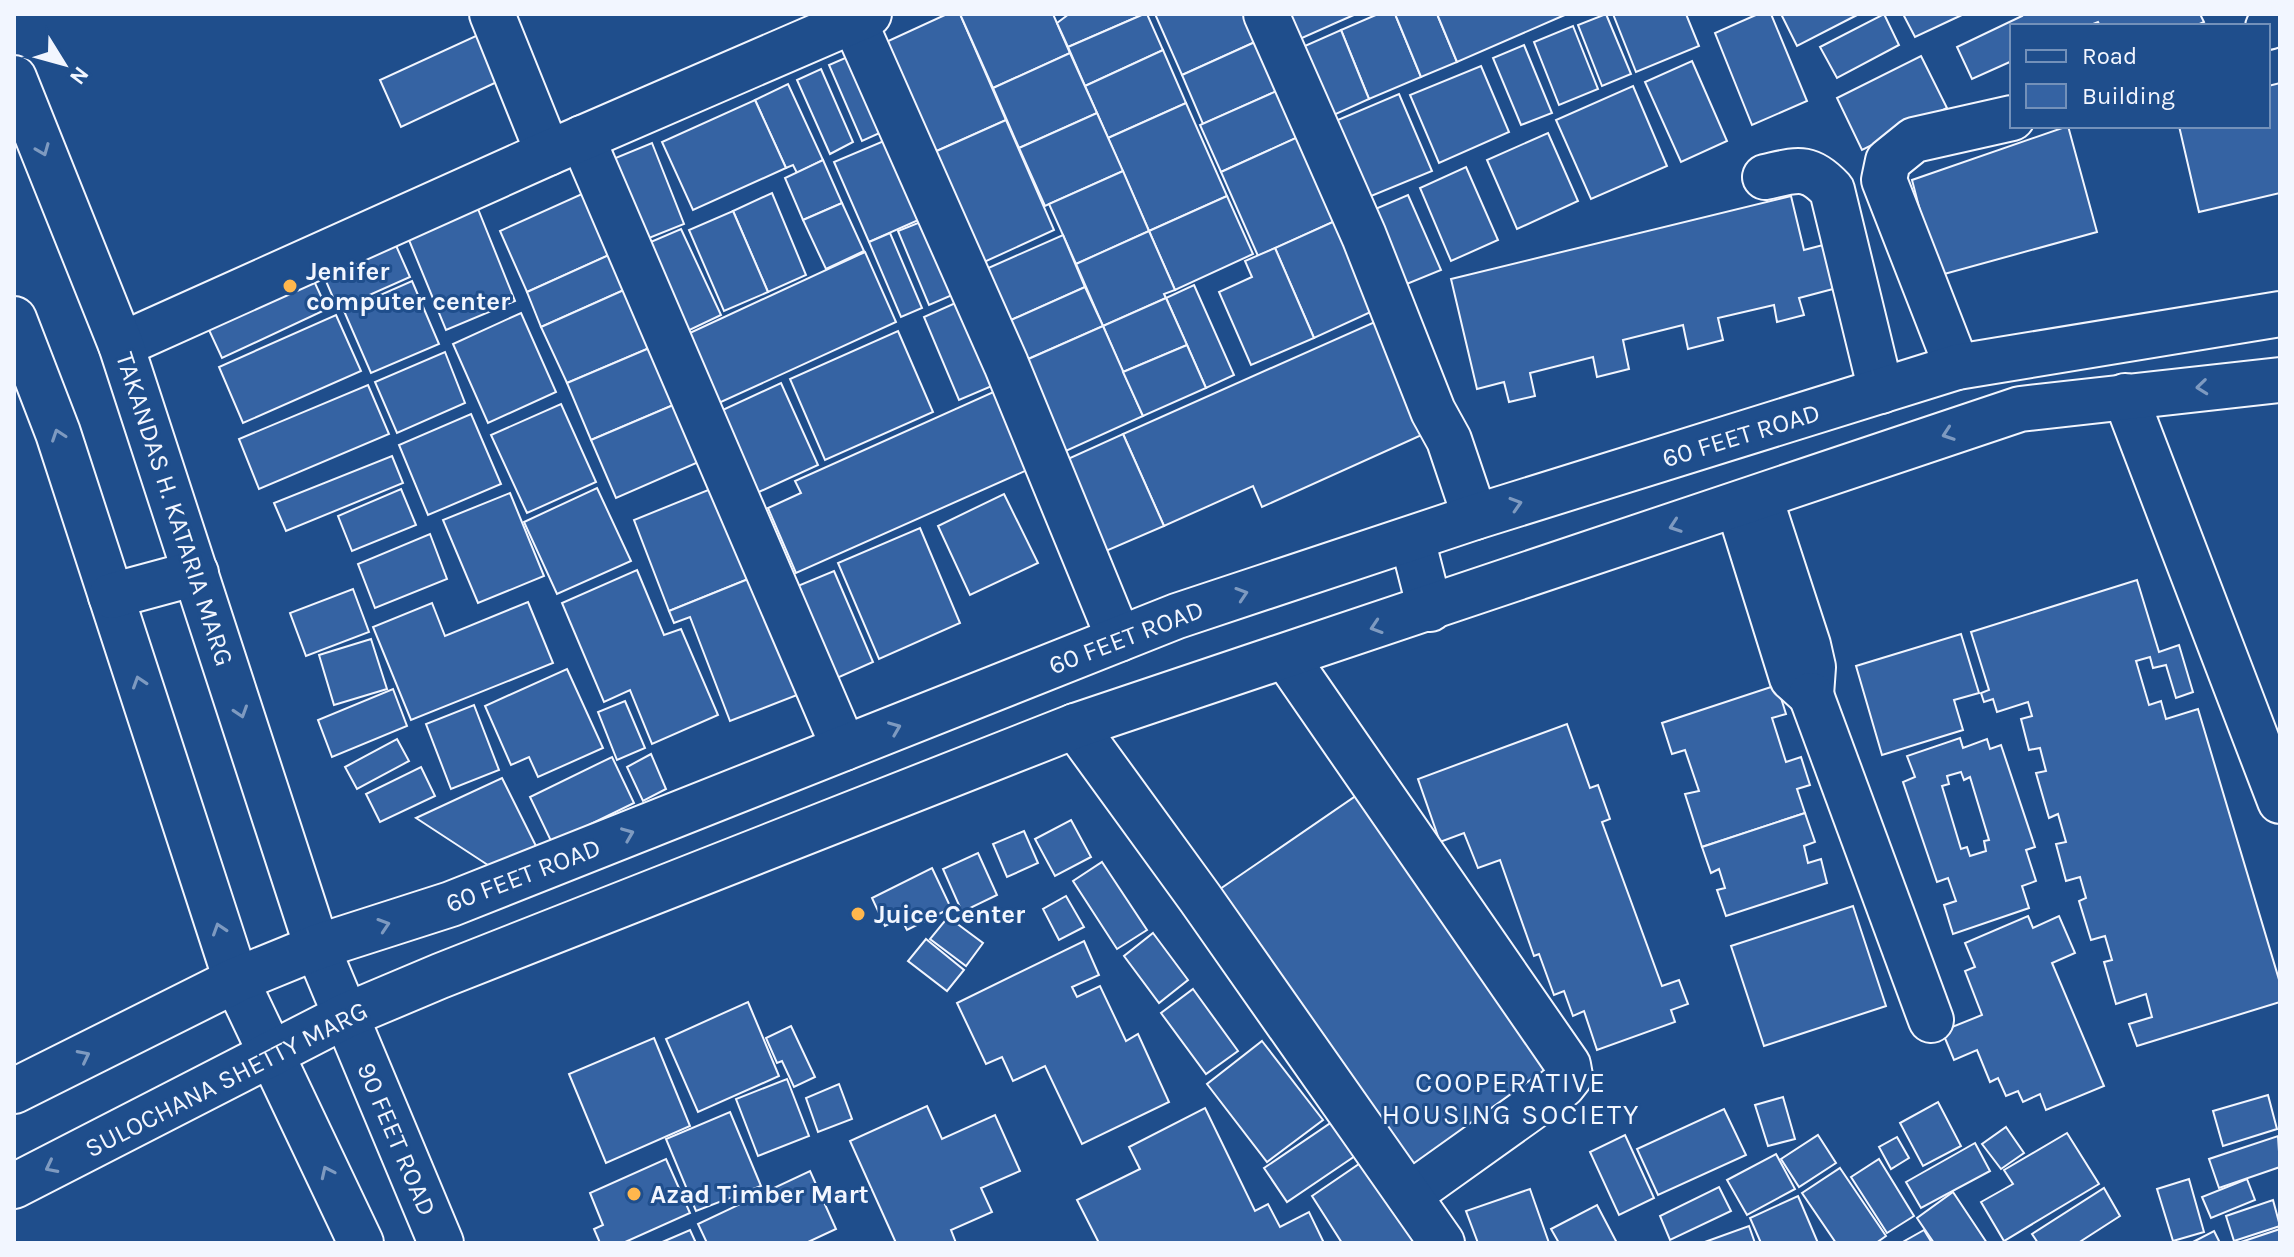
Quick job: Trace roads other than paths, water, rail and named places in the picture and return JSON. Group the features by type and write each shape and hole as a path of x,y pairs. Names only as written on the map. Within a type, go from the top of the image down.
{"main road":[{"path":"492,14 565,145 844,748"},
{"path":"1266,14 1364,236 1433,411 1449,440 1475,517"},
{"path":"121,345 565,145 861,17 1119,639"},
{"name":"TAKANDAS H. KATARIA MARG","path":"14,78 121,345 317,947"},
{"path":"1957,367 1884,180 1888,161 1914,140 2010,118"},
{"path":"1765,177 1802,169 1820,177 1832,190 1881,391"},
{"name":"60 FEET ROAD","path":"14,1091 236,980 317,947 451,904 1177,616 1475,517 1957,367 2280,314"},
{"path":"14,319 58,433 236,980 361,1243"},
{"path":"1442,1243 1075,726 2020,409 2280,380"},
{"path":"2125,396 2280,801"},
{"path":"1749,501 1808,645 1813,667 1811,695 1931,1020"},
{"path":"1412,539 1430,609"},
{"path":"111,596 196,573"},
{"path":"1286,657 1568,1065 1570,1076 1563,1085 1409,1195"},
{"name":"SULOCHANA SHETTY MARG","path":"14,1186 345,1016 1075,726"},
{"name":"90 FEET ROAD","path":"317,947 441,1243"}],"place":[{"name":"Jenifer computer center","path":"290,286"},
{"name":"Juice Center","path":"858,914"},
{"name":"Azad Timber Mart","path":"634,1194"}],"district":[{"name":"COOPERATIVE HOUSING SOCIETY","path":"1511,1098"}]}
